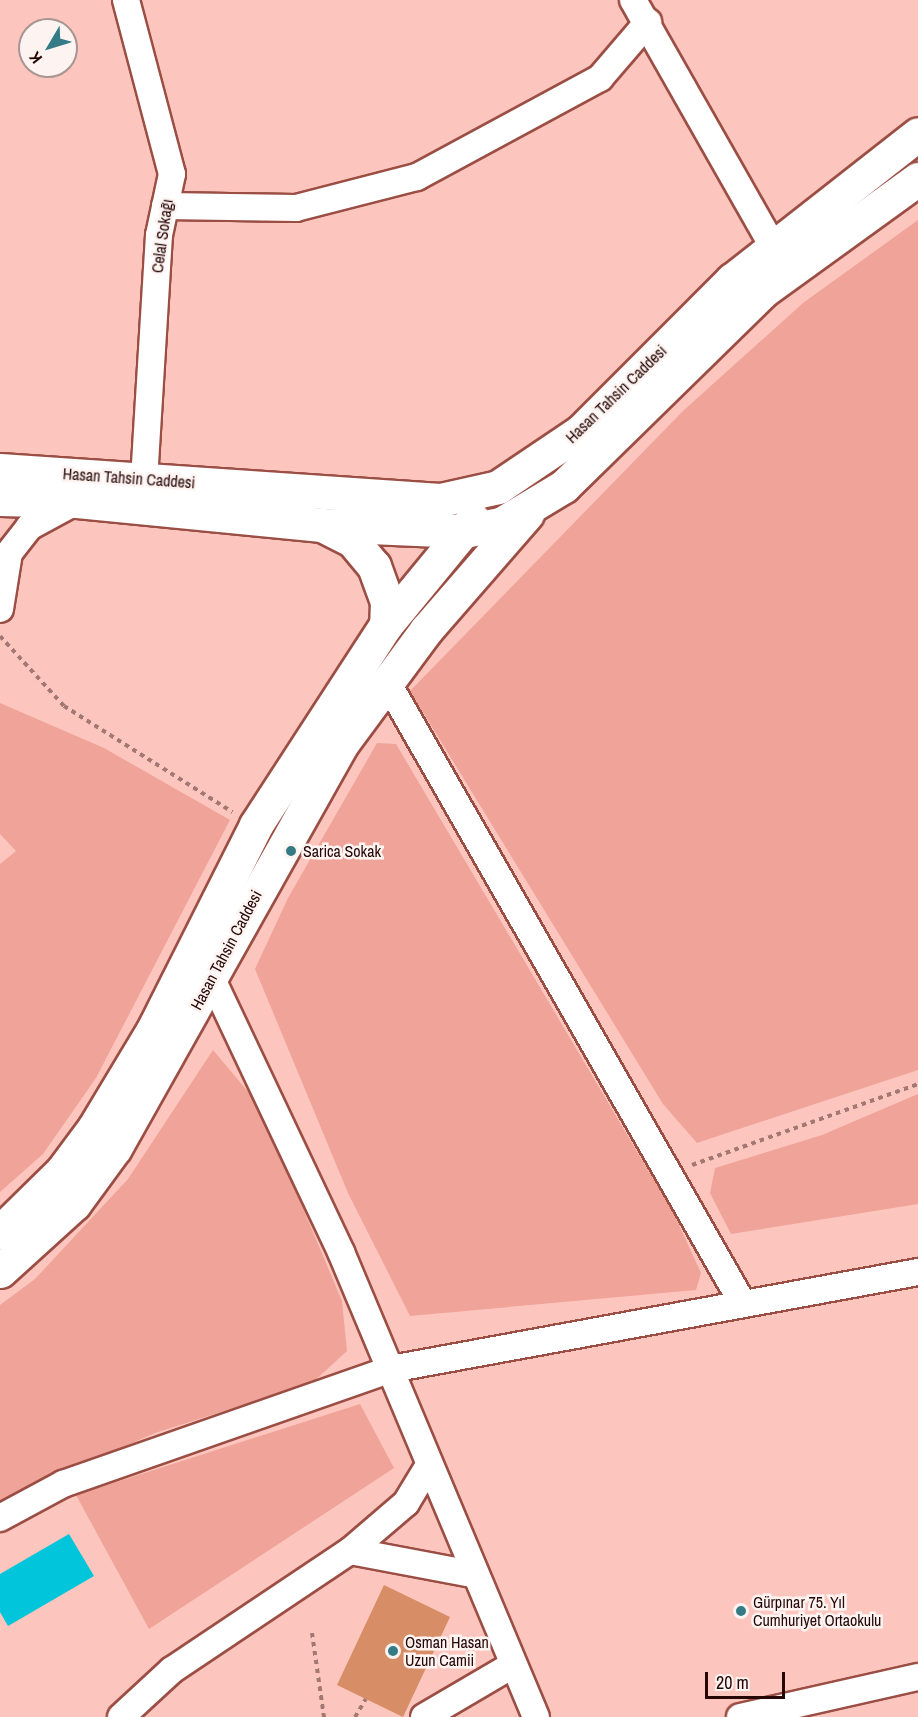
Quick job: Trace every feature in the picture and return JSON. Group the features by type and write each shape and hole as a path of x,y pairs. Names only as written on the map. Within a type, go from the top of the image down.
{"main road":[{"name":"Hasan Tahsin Caddesi","path":"0,470 427,498 498,487 581,430 772,245 918,134"},
{"name":"Hasan Tahsin Caddesi","path":"0,1271 74,1204 115,1148 212,979 303,804 386,680 461,589 533,508 628,426 763,291 918,179"},
{"path":"0,1233 62,1171 154,1028 256,825 386,625 498,487"},
{"path":"427,498 448,508 464,531 470,560 461,589"},
{"name":"Hasan Tahsin Caddesi","path":"0,499 77,501 322,525 464,531 501,524 533,508"},
{"path":"322,525 352,540 374,566 387,601 386,625"},
{"path":"200,937 212,979"}],"street":[{"name":"Celal Sokağı","path":"126,0 172,174 165,206 144,478"},
{"path":"633,0 648,22 772,245"},
{"path":"165,206 296,208 417,177 600,78 648,22"},
{"path":"0,609 9,553 29,527 77,501"},
{"path":"386,680 742,1302"},
{"path":"212,979 391,1369 472,1574 511,1666 536,1717"},
{"path":"0,1518 63,1484 391,1369 742,1302 918,1272"},
{"path":"121,1717 172,1670 350,1551 406,1503 429,1465"},
{"path":"350,1551 472,1574"},
{"path":"424,1717 511,1666"},
{"path":"740,1717 918,1677"}],"path":[{"path":"0,636 64,706 156,768 256,825"},
{"path":"668,1173 918,1084"},
{"path":"312,1633 324,1717"},
{"path":"355,1717 366,1699"}],"shaded area":[{"path":"918,220 918,1070 697,1143 663,1104 410,691 683,411 803,303"},
{"path":"0,703 104,748 230,820 96,1078 43,1154 0,1192 0,864 16,851 0,834"},
{"path":"377,743 396,744 674,1214 701,1273 696,1290 410,1316 348,1193 255,969 288,898"},
{"path":"213,1050 255,1100 279,1151 342,1301 347,1351 312,1383 155,1433 0,1502 0,1305 35,1279 128,1179"},
{"path":"918,1094 918,1204 731,1234 710,1193 715,1168 822,1135"},
{"path":"360,1404 394,1468 149,1629 76,1495"}],"water":[{"path":"69,1534 94,1576 8,1626 0,1612 0,1574"}],"building":[{"name":"Osman Hasan Uzun Camii","path":"384,1585 450,1617 403,1717 337,1685"}],"place":[{"name":"Sarica Sokak","path":"291,851"},
{"name":"Gürpınar 75. Yıl Cumhuriyet Ortaokulu","path":"741,1611"},
{"name":"Osman Hasan Uzun Camii","path":"393,1651"}]}
